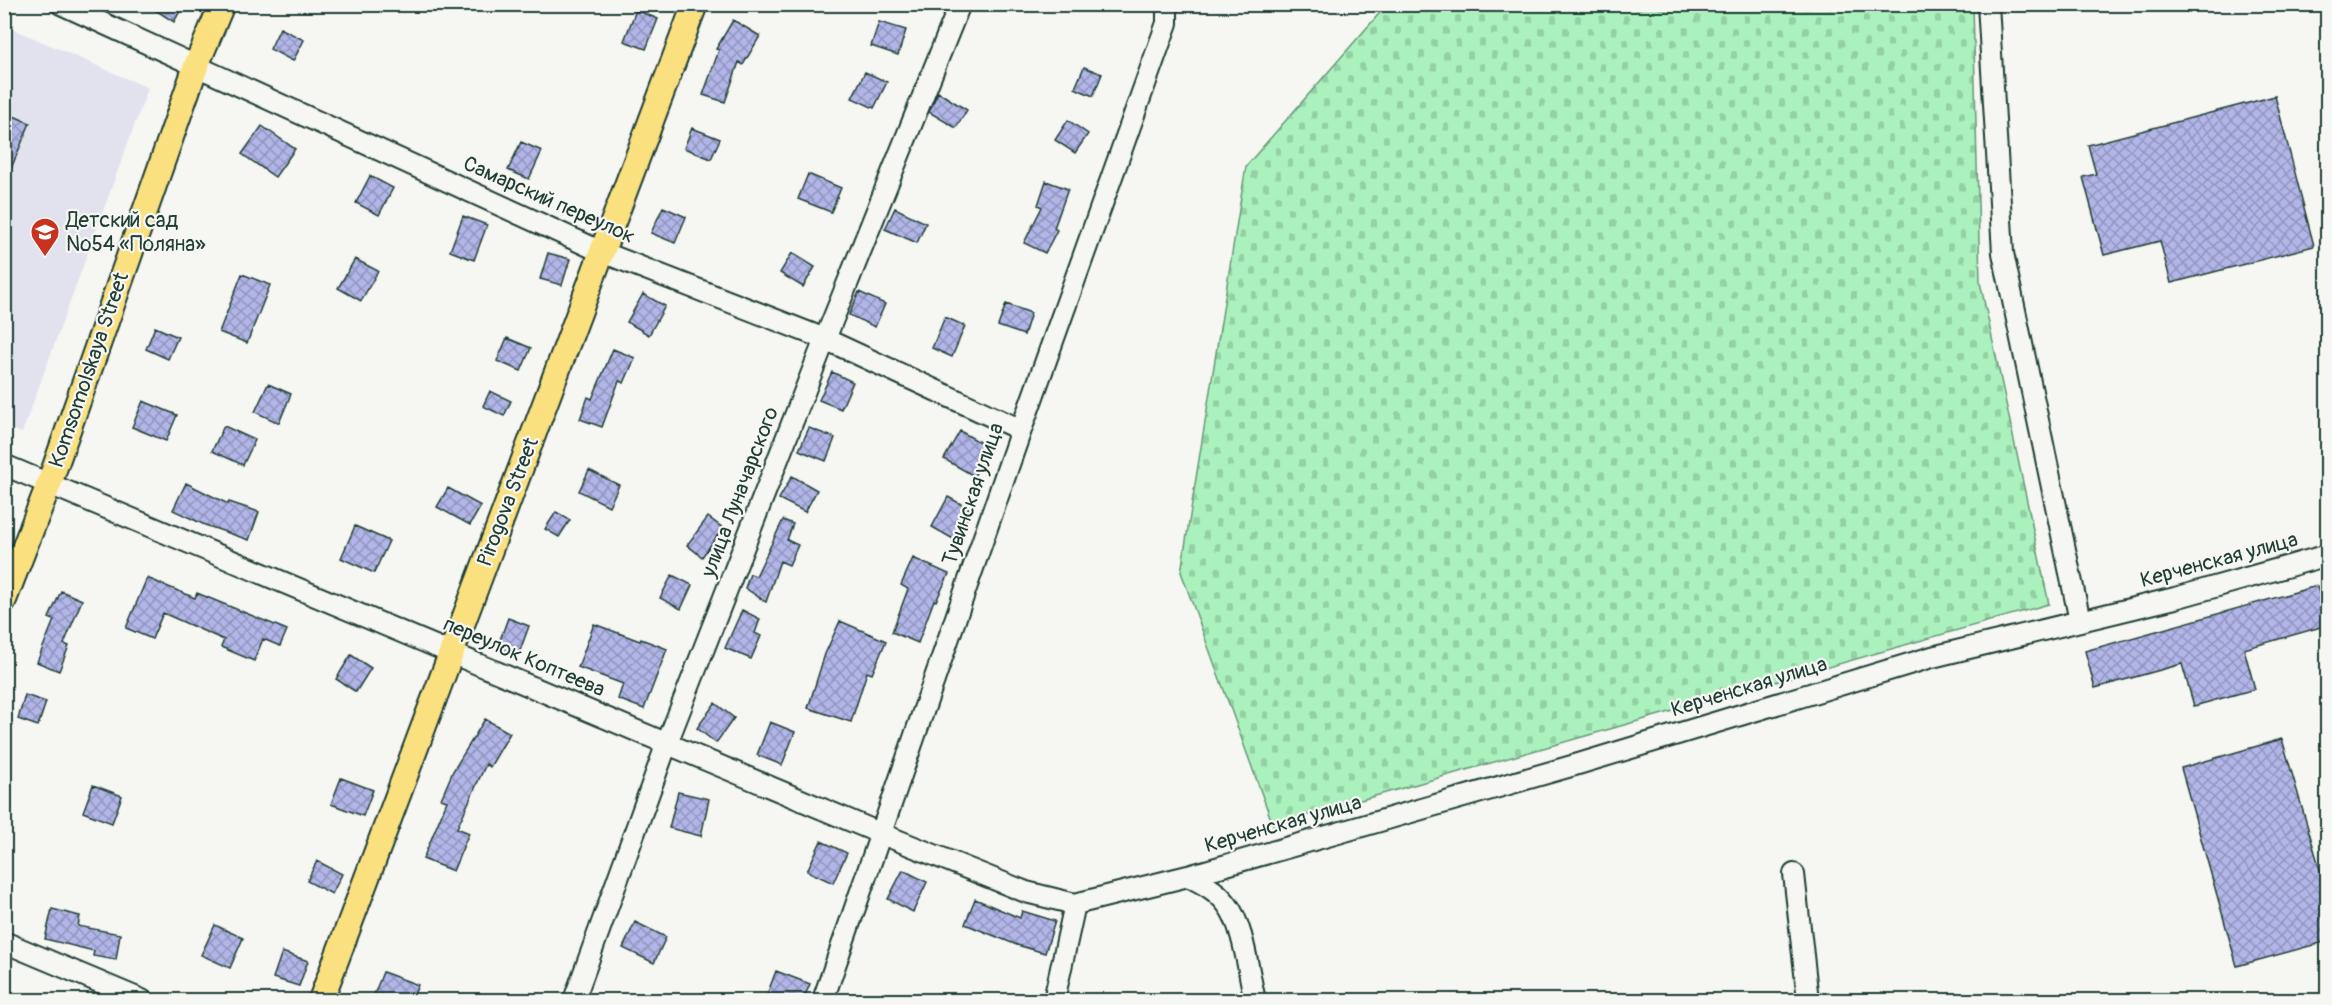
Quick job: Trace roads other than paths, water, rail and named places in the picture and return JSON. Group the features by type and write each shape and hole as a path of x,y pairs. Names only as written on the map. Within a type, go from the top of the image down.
{"main road":[{"name":"Komsomolskaya Street","path":"4,600 49,484 196,66 222,4"},
{"name":"Pirogova Street","path":"321,1000 695,4"}],"street":[{"name":"Самарский переулок","path":"61,4 602,252 825,339 1021,430"},
{"name":"улица Луначарского","path":"574,1000 667,743 825,339 960,4"},
{"name":"Тувинская улица","path":"823,1000 1021,430 1167,23 1167,4"},
{"path":"1988,4 2003,253 2080,621"},
{"name":"переулок Коптеева","path":"4,465 882,834 1026,892 1075,904"},
{"name":"Керченская улица","path":"1075,904 1188,876 1575,765 1932,657 2175,598 2328,555"},
{"path":"1794,874 1808,1000"},
{"path":"1188,876 1210,887 1227,903 1237,924 1255,1000"},
{"path":"1054,1000 1075,904"},
{"path":"4,942 142,1000"}],"place":[{"name":"Детский сад №54 «Поляна»","path":"45,258"}]}
